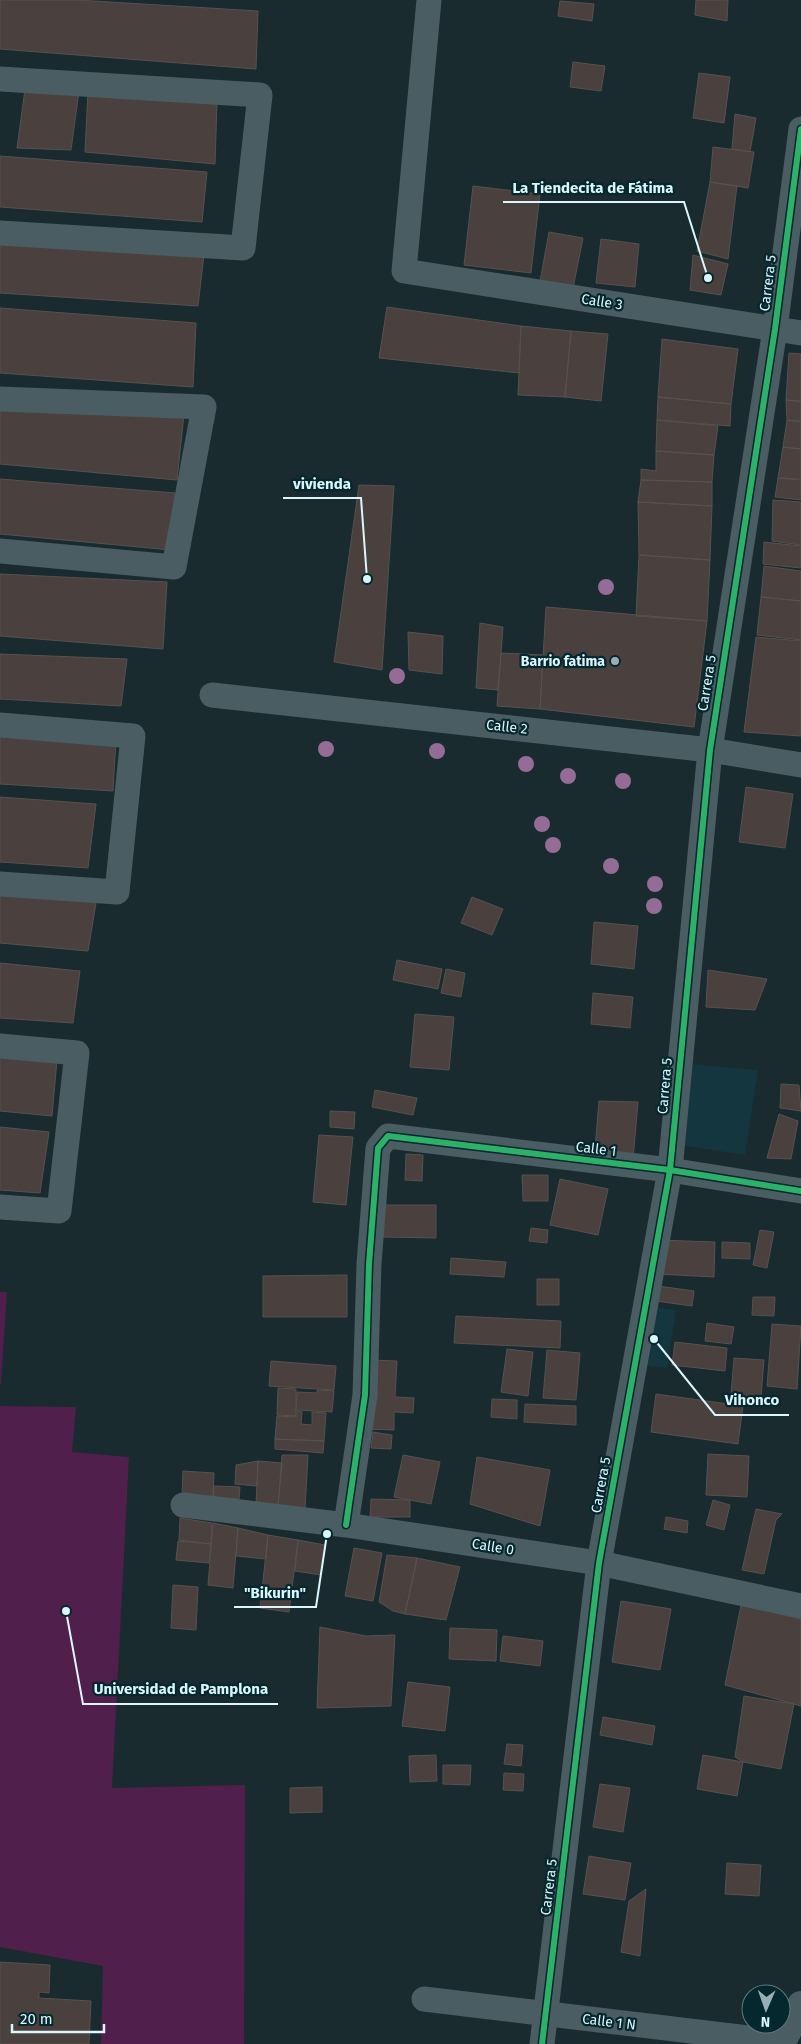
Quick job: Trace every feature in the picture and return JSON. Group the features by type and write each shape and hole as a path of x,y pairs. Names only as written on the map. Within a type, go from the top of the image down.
{"street":[{"name":"Calle 3","path":"429,0 404,271 801,333"},
{"path":"0,79 260,95 243,248 0,233"},
{"name":"Carrera 5","path":"542,2044 599,1563 670,1170 710,750 775,330 801,129"},
{"path":"0,398 204,406 174,567 0,551"},
{"name":"Calle 2","path":"212,695 710,750 801,765"},
{"path":"0,726 133,736 118,892 0,884"},
{"path":"0,1046 77,1053 59,1211 0,1207"},
{"name":"Calle 1","path":"346,1525 364,1395 369,1264 378,1148 388,1136 670,1170 801,1191"},
{"name":"Calle 0","path":"183,1505 346,1525 599,1563 801,1606"},
{"name":"Calle 1 N","path":"424,1999 785,2043"},
{"path":"785,2043 801,2005"}],"shaded area":[{"path":"691,1064 758,1070 745,1155 679,1145"},
{"path":"0,1292 7,1292 1,1384 0,1384"},
{"path":"651,1307 676,1310 667,1368 641,1365"},
{"path":"0,1406 76,1407 72,1452 129,1457 112,1788 245,1785 244,2044 101,2044 103,1966 0,1947"}],"building":[{"path":"0,0 77,0 258,11 256,69 0,49"},
{"path":"696,0 728,0 727,21 695,15"},
{"path":"560,1 594,4 592,21 558,16"},
{"path":"573,62 605,66 601,91 570,87"},
{"path":"699,73 730,77 724,123 693,118"},
{"path":"26,82 79,91 71,150 17,148"},
{"path":"88,91 217,103 215,164 85,152"},
{"path":"735,114 756,118 750,152 732,149"},
{"path":"713,147 754,152 748,188 710,182"},
{"path":"0,156 207,172 202,222 0,207"},
{"path":"710,182 737,186 728,259 697,251"},
{"path":"473,186 540,194 531,273 464,265"},
{"path":"549,232 583,238 573,288 540,281"},
{"path":"0,235 205,246 198,306 0,293"},
{"path":"601,239 639,244 635,287 596,283"},
{"path":"693,255 728,264 721,295 690,290"},
{"path":"387,307 521,326 519,373 379,358"},
{"path":"0,308 196,323 193,387 0,373"},
{"path":"521,326 571,331 565,397 518,395"},
{"path":"571,331 608,334 601,401 565,397"},
{"path":"662,339 738,349 731,404 658,397"},
{"path":"789,353 801,354 801,402 786,400"},
{"path":"658,397 731,404 730,426 657,420"},
{"path":"786,400 801,401 801,421 787,420"},
{"path":"0,408 184,414 177,480 0,464"},
{"path":"657,420 718,426 714,455 656,451"},
{"path":"787,420 801,422 801,449 783,447"},
{"path":"783,447 801,449 801,479 778,478"},
{"path":"656,451 714,455 712,482 641,480 641,469 656,471"},
{"path":"778,478 801,480 801,500 775,497"},
{"path":"0,479 175,493 171,550 0,534"},
{"path":"641,480 712,482 712,506 638,502"},
{"path":"359,485 394,486 382,670 334,662"},
{"path":"773,500 801,502 801,545 772,541"},
{"path":"638,502 712,506 710,560 639,555"},
{"path":"764,542 801,546 801,568 763,564"},
{"path":"639,555 710,560 707,621 636,616"},
{"path":"764,566 801,571 801,601 761,597"},
{"path":"0,574 167,582 163,649 0,636"},
{"path":"761,597 801,601 801,640 757,635"},
{"path":"546,607 707,621 694,727 540,709"},
{"path":"480,623 503,627 498,690 476,688"},
{"path":"408,632 443,636 442,674 409,670"},
{"path":"756,637 801,641 801,736 744,732"},
{"path":"501,653 543,655 540,709 497,706"},
{"path":"0,654 127,659 121,706 0,699"},
{"path":"0,734 116,739 113,791 0,784"},
{"path":"746,787 793,794 785,848 739,842"},
{"path":"0,797 96,804 88,868 0,862"},
{"path":"0,892 97,897 88,951 0,943"},
{"path":"472,897 503,909 492,935 461,923"},
{"path":"594,922 638,926 634,969 591,964"},
{"path":"397,960 442,969 438,989 393,980"},
{"path":"0,963 80,971 73,1023 0,1018"},
{"path":"446,969 465,973 461,997 441,993"},
{"path":"708,970 767,979 755,1010 706,1007"},
{"path":"593,993 633,997 630,1028 591,1024"},
{"path":"415,1014 454,1017 449,1070 410,1067"},
{"path":"0,1055 57,1060 52,1116 0,1111"},
{"path":"781,1084 799,1085 801,1111 780,1108"},
{"path":"375,1090 417,1098 413,1115 372,1107"},
{"path":"599,1101 638,1102 633,1159 595,1149"},
{"path":"330,1111 355,1112 354,1129 330,1127"},
{"path":"779,1114 798,1121 791,1159 767,1158"},
{"path":"0,1127 49,1132 40,1193 0,1190"},
{"path":"319,1135 353,1137 346,1205 313,1202"},
{"path":"406,1154 423,1155 422,1181 405,1180"},
{"path":"522,1175 548,1175 548,1201 523,1201"},
{"path":"560,1179 608,1189 598,1235 550,1225"},
{"path":"382,1205 436,1205 436,1238 381,1237"},
{"path":"531,1228 548,1230 547,1243 529,1241"},
{"path":"760,1230 774,1232 767,1268 753,1265"},
{"path":"658,1240 715,1242 714,1277 657,1274"},
{"path":"722,1242 750,1243 750,1259 722,1258"},
{"path":"451,1258 506,1262 504,1277 450,1274"},
{"path":"347,1275 347,1317 263,1317 263,1276"},
{"path":"537,1279 559,1279 559,1305 537,1305"},
{"path":"658,1286 694,1291 692,1306 656,1301"},
{"path":"753,1297 775,1297 774,1316 752,1315"},
{"path":"456,1316 561,1321 560,1348 454,1343"},
{"path":"707,1323 734,1327 731,1344 705,1341"},
{"path":"772,1324 801,1326 797,1389 767,1386"},
{"path":"675,1342 727,1348 725,1371 672,1365"},
{"path":"507,1349 533,1352 528,1396 501,1392"},
{"path":"547,1350 580,1353 576,1400 543,1398"},
{"path":"734,1358 764,1360 761,1397 731,1394"},
{"path":"370,1360 397,1361 395,1397 414,1398 413,1413 394,1412 394,1430 367,1429"},
{"path":"271,1361 336,1366 334,1390 269,1386"},
{"path":"278,1388 296,1389 296,1416 277,1415"},
{"path":"317,1390 334,1391 332,1412 296,1410 297,1392 317,1393"},
{"path":"656,1394 743,1406 738,1444 651,1432"},
{"path":"492,1399 517,1400 517,1419 491,1417"},
{"path":"525,1404 576,1406 576,1425 524,1422"},
{"path":"297,1411 302,1412 301,1424 312,1425 312,1412 326,1413 324,1441 275,1439 277,1416 297,1417"},
{"path":"373,1432 392,1435 391,1449 371,1448"},
{"path":"275,1439 324,1441 323,1453 275,1449"},
{"path":"708,1454 749,1456 747,1497 706,1495"},
{"path":"282,1455 308,1455 305,1509 278,1506"},
{"path":"403,1455 440,1462 431,1504 394,1497"},
{"path":"477,1457 550,1470 540,1526 470,1504"},
{"path":"258,1461 257,1486 235,1484 236,1465"},
{"path":"258,1461 282,1463 278,1506 256,1505"},
{"path":"183,1471 214,1473 213,1497 182,1496"},
{"path":"214,1486 240,1487 239,1499 213,1497"},
{"path":"371,1499 410,1500 410,1517 370,1517"},
{"path":"713,1500 730,1505 724,1530 706,1525"},
{"path":"756,1509 782,1514 776,1520 764,1574 742,1570"},
{"path":"666,1517 688,1521 687,1533 664,1529"},
{"path":"180,1518 212,1523 211,1544 179,1540"},
{"path":"213,1523 238,1528 233,1588 208,1585"},
{"path":"238,1528 268,1535 266,1559 236,1556"},
{"path":"268,1535 298,1540 289,1612 260,1608"},
{"path":"298,1540 325,1545 321,1575 295,1571"},
{"path":"178,1541 211,1544 209,1563 176,1560"},
{"path":"354,1548 382,1553 373,1601 345,1596"},
{"path":"387,1555 417,1558 405,1614 393,1611 379,1602"},
{"path":"417,1558 460,1567 446,1620 405,1614"},
{"path":"173,1585 198,1587 196,1630 171,1628"},
{"path":"621,1601 671,1609 660,1670 612,1662"},
{"path":"741,1605 801,1619 801,1706 725,1685"},
{"path":"320,1627 366,1636 395,1635 391,1706 317,1708"},
{"path":"450,1628 497,1630 496,1661 449,1659"},
{"path":"503,1636 543,1641 540,1666 500,1661"},
{"path":"408,1682 450,1687 445,1731 402,1726"},
{"path":"744,1696 794,1704 781,1769 743,1762 735,1757"},
{"path":"603,1717 655,1726 652,1745 600,1735"},
{"path":"507,1744 523,1745 521,1766 504,1764"},
{"path":"436,1755 437,1781 410,1782 409,1756"},
{"path":"703,1755 743,1762 737,1796 697,1789"},
{"path":"443,1765 471,1765 470,1785 443,1784"},
{"path":"504,1773 524,1774 523,1791 503,1790"},
{"path":"600,1784 630,1788 623,1832 593,1827"},
{"path":"322,1787 322,1812 290,1813 290,1788"},
{"path":"589,1856 631,1863 625,1900 583,1894"},
{"path":"727,1863 761,1865 759,1896 725,1894"},
{"path":"646,1889 640,1956 621,1952 629,1901"},
{"path":"0,1962 50,1965 49,1993 39,1992 39,1998 91,2001 89,2044 0,2044"}],"cycle path":[{"path":"542,2044 599,1563 670,1170 710,750 775,329 801,129"},
{"path":"346,1525 365,1395 369,1264 378,1148 388,1136 670,1170 801,1191"}],"place":[{"name":"La Tiendecita de Fátima","path":"708,278"},
{"name":"vivienda","path":"367,579"},
{"name":"Barrio fatima","path":"615,661"},
{"name":"Vihonco","path":"654,1339"},
{"name":"\"Bikurin\"","path":"327,1534"},
{"name":"Universidad de Pamplona","path":"66,1611"}]}
